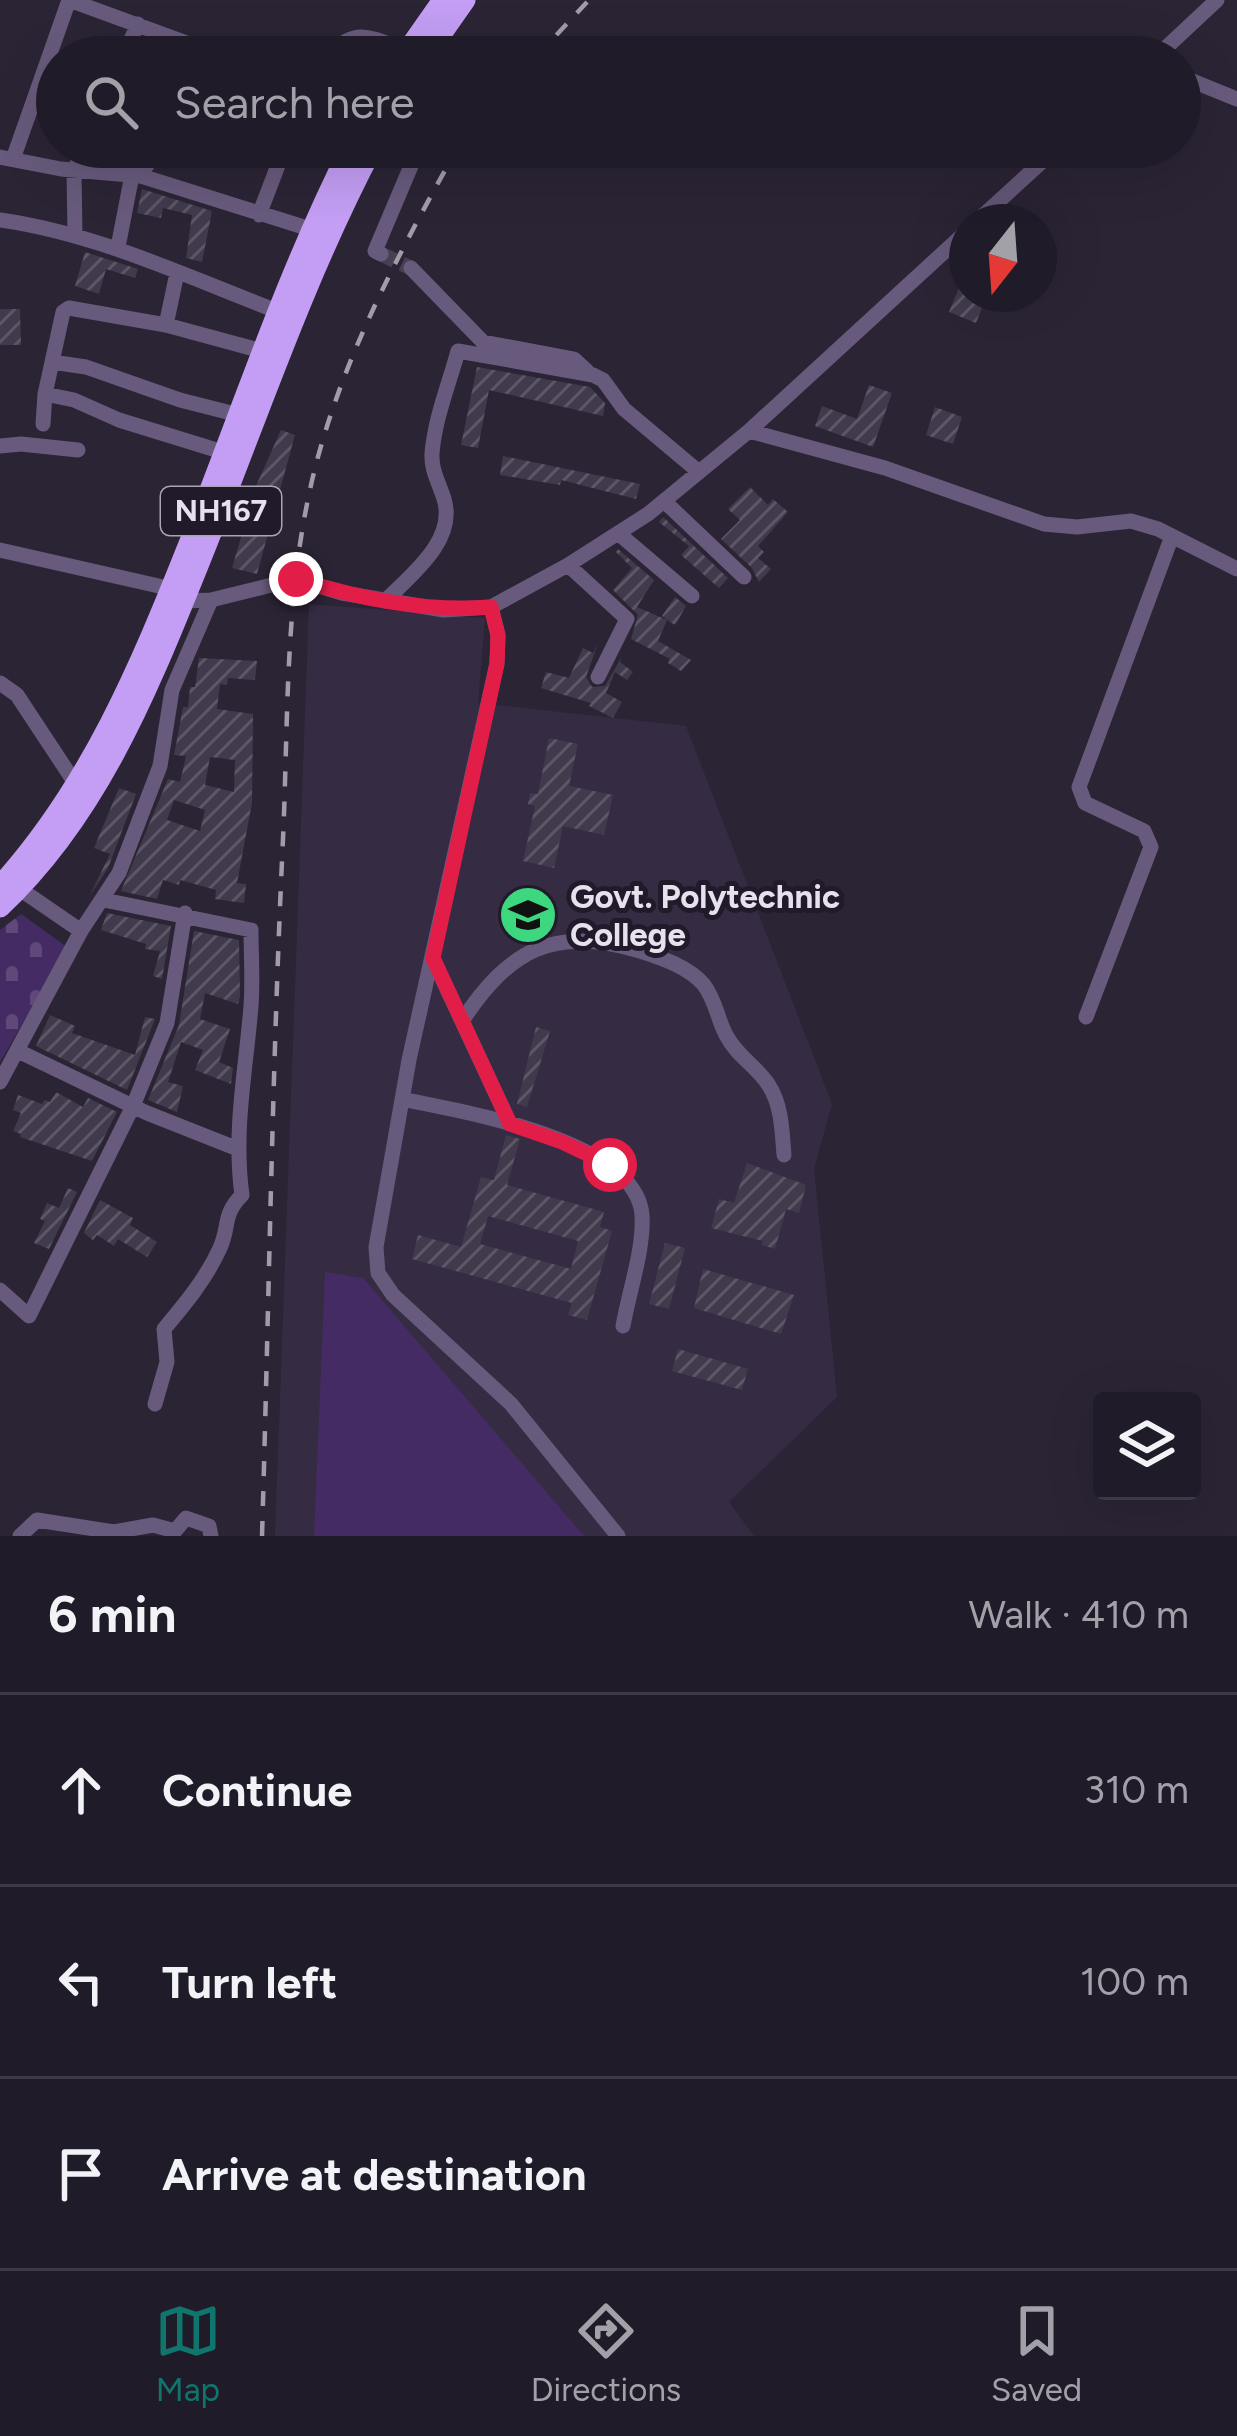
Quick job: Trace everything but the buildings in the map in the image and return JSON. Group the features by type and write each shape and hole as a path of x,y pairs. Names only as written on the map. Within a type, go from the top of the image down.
{"highway":[{"path":"423,36 443,0"},
{"path":"430,36 465,0"},
{"name":"NH167","path":"8,875 44,862 123,742 164,655 178,595 262,351 310,229 340,168"},
{"name":"NH167","path":"0,907 8,875 77,786 178,595 324,246 363,168"}],"street":[{"path":"55,36 69,0 165,36"},
{"path":"1178,36 1217,0"},
{"path":"132,36 137,25"},
{"path":"36,83 6,158 36,164"},
{"path":"1201,84 1237,99"},
{"path":"58,168 137,176 310,229"},
{"path":"75,168 75,235"},
{"path":"118,247 143,168"},
{"path":"259,215 277,168"},
{"path":"381,254 375,251 410,168"},
{"path":"996,204 1035,168"},
{"path":"0,220 118,247 277,311"},
{"path":"0,550 211,600 296,579 445,610 491,607 568,565 664,501 749,431 949,247"},
{"path":"411,268 483,342 574,359 592,375"},
{"path":"166,325 177,273"},
{"path":"44,424 58,320 69,308 166,325 262,351"},
{"path":"385,601 425,561 445,522 446,502 432,459 458,351 603,380 635,419 699,472"},
{"path":"52,362 86,367 239,415"},
{"path":"45,394 226,453"},
{"path":"749,431 885,467 1044,524 1131,521 1237,569"},
{"path":"0,446 78,450"},
{"path":"664,501 744,577"},
{"path":"618,533 692,596"},
{"path":"1086,1017 1151,847 1144,831 1085,803 1079,787 1172,536"},
{"path":"568,565 628,619 598,677"},
{"path":"0,1082 81,931 118,873 160,766 172,690 211,600"},
{"path":"491,607 498,635 497,664 402,1099 376,1247 378,1273 393,1295 511,1404 618,1536"},
{"path":"0,683 17,695 77,786"},
{"path":"8,875 81,931"},
{"path":"104,900 251,930 251,1004 240,1086 242,1195 229,1208 223,1244 194,1293 164,1329 167,1362 155,1404"},
{"path":"0,1290 29,1316 133,1106 167,1023 184,914"},
{"path":"462,1021 490,980 527,952 568,941 618,944 668,960 701,981 718,1008 725,1035 769,1085 781,1115 784,1155"},
{"path":"433,958 510,1124"},
{"path":"18,1051 238,1149"},
{"path":"402,1099 510,1124 562,1142 610,1165 632,1187 642,1214 623,1326"},
{"path":"20,1536 37,1520 114,1532 153,1525 175,1531 186,1518 209,1526 211,1536"}],"shaded area":[{"name":"Govt. Polytechnic College","path":"309,604 485,618 478,703 686,726 832,1104 814,1169 837,1397 729,1502 754,1536 275,1536"}],"green space":[{"path":"21,914 67,947 0,1062 0,930"},
{"path":"325,1272 363,1278 584,1536 314,1536"}],"tunnel":[{"path":"381,254 411,268"}],"railway":[{"path":"556,36 589,0"},
{"path":"262,1536 287,713 300,545 318,457 349,365 389,276 447,168"}],"place":[{"name":"Govt. Polytechnic College","path":"528,915"}],"route":[{"path":"296,579 342,593 445,610 491,607 498,635 497,664 433,958 510,1124 610,1165"}]}
